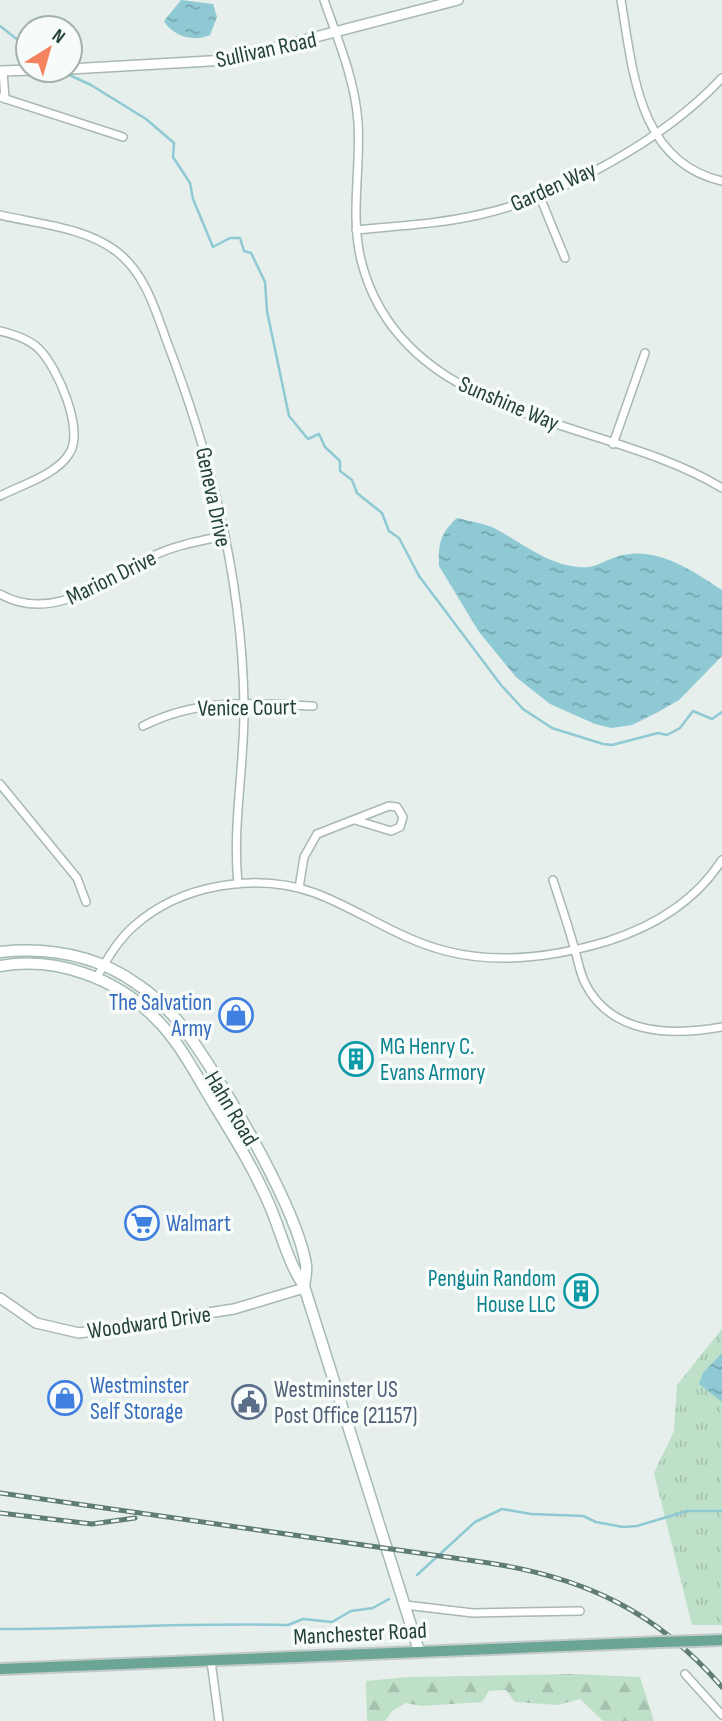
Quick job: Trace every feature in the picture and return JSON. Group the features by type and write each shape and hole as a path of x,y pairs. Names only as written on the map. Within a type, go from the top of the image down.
{"main road":[{"name":"Hahn Road","path":"0,952 38,949 66,953 104,965 153,997 192,1040 272,1177 300,1246 306,1267 304,1287"},
{"name":"Hahn Road","path":"0,966 58,966 97,977 136,1001 171,1036 239,1146 268,1202 295,1272 304,1287 419,1651"},
{"name":"Manchester Road","path":"0,1669 722,1640"}],"street":[{"name":"Sunshine Way","path":"324,0 336,33 357,112 356,230 365,272 377,301 397,332 424,359 475,393 690,472 722,488"},
{"name":"Sullivan Road","path":"84,68 217,61 336,33 457,0"},
{"path":"621,0 636,84 655,136 682,164 699,174 722,181"},
{"path":"2,71 3,98 123,137"},
{"name":"Garden Way","path":"356,230 476,216 540,197 655,136 694,107 722,78"},
{"path":"540,197 565,258"},
{"name":"Geneva Drive","path":"0,215 96,239 135,268 149,295 198,424 223,536 241,645 244,703 236,839 238,884"},
{"path":"0,331 23,339 39,349 57,378 76,434 71,452 58,466 0,496"},
{"path":"613,444 645,353"},
{"name":"Marion Drive","path":"0,594 31,606 53,604 170,549 223,536"},
{"name":"Venice Court","path":"143,726 186,709 244,703 313,706"},
{"path":"0,784 77,877 86,902"},
{"path":"299,888 304,857 310,842 317,834 389,806 397,807 403,817 400,827 391,831 355,820"},
{"path":"97,977 124,935 152,913 191,894 238,884 275,884 299,888 330,899 399,936 449,952 509,959 575,951 627,935 667,916 705,884 722,860"},
{"path":"554,880 579,968 591,992 620,1019 636,1027 674,1033 722,1027"},
{"name":"Woodward Drive","path":"0,1298 36,1323 79,1333 234,1309 304,1287"},
{"path":"405,1605 473,1613 580,1611"},
{"path":"211,1661 219,1721"},
{"path":"685,1674 722,1715"}],"green space":[{"path":"722,1329 722,1625 692,1625 654,1473 674,1431 677,1385"},
{"path":"574,1674 640,1677 654,1721 603,1721 580,1699 558,1705 515,1702 506,1690 489,1691 482,1702 422,1706 406,1703 392,1711 385,1721 367,1721 366,1681 408,1677"}],"water":[{"path":"181,0 213,4 217,17 210,35 185,37 168,26 164,21"},
{"path":"457,518 494,528 541,555 571,566 593,566 636,553 650,554 687,568 722,590 722,656 679,700 632,725 611,728 595,724 550,704 516,677 479,632 439,566 442,539 447,528"},
{"path":"722,1353 722,1402 699,1384 703,1373"}],"waterway":[{"path":"0,26 14,37"},
{"path":"84,82 146,119 174,143 173,157 190,183 193,199 213,247 230,238 240,238 244,251 251,253 265,282 267,311 289,416 308,439 319,434 325,447 340,461 340,471 352,480 357,493 382,513 389,531 399,538 419,576 501,685 523,709 552,728 612,745 658,733 667,735 680,728 693,711 712,719 722,712"},
{"path":"417,1575 475,1522 502,1509 531,1514 583,1516 596,1522 623,1527 637,1526 687,1511 722,1511"},
{"path":"0,1629 288,1625 303,1619 332,1622 351,1611 373,1608 389,1599"}],"railway":[{"path":"0,1493 489,1563 557,1578 618,1602 645,1619 672,1638 722,1687"},
{"path":"0,1513 92,1524 135,1518"}],"place":[{"name":"The Salvation Army","path":"236,1015"},
{"name":"MG Henry C. Evans Armory","path":"356,1059"},
{"name":"Walmart","path":"142,1223"},
{"name":"Penguin Random House LLC","path":"581,1291"},
{"name":"Westminster Self Storage","path":"65,1398"},
{"name":"Westminster US Post Office (21157)","path":"249,1402"}]}
